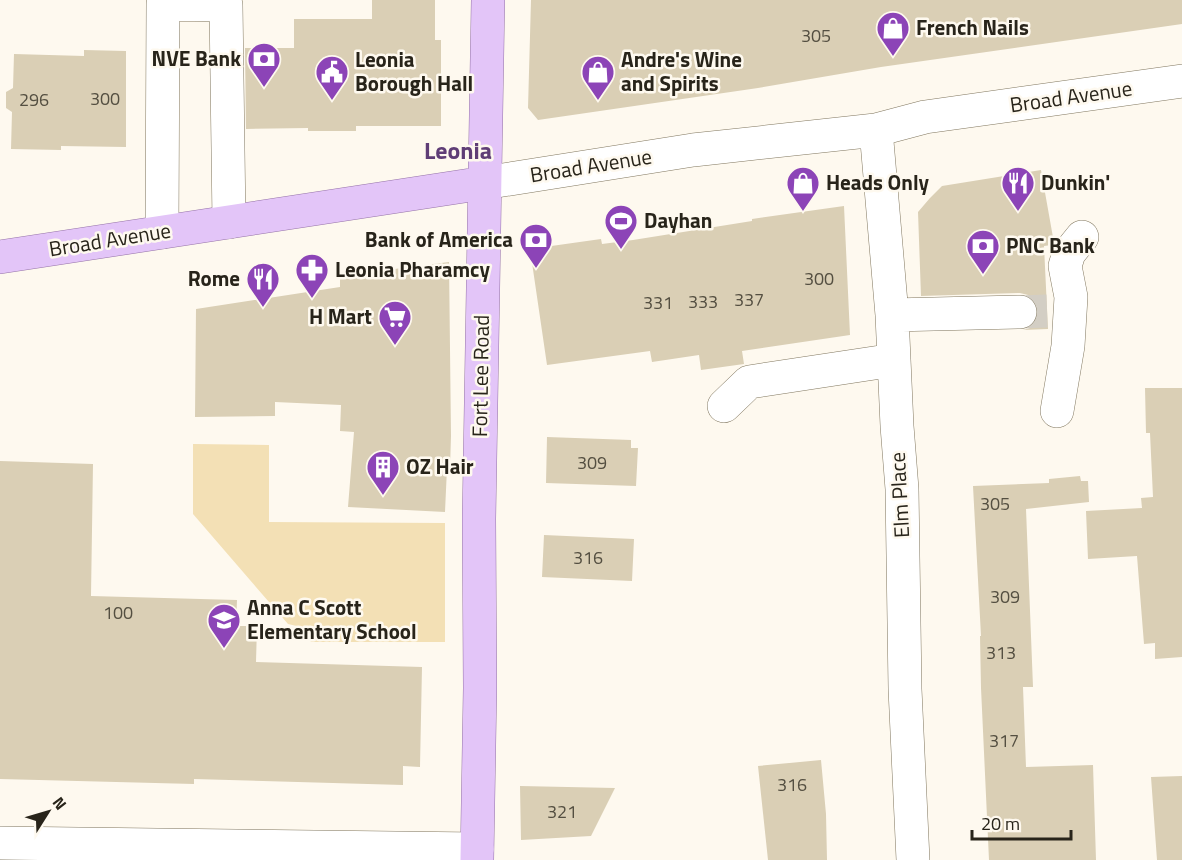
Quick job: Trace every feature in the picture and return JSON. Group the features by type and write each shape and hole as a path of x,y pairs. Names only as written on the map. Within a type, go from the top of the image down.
{"main road":[{"name":"Fort Lee Road","path":"477,854 488,0"},
{"name":"Broad Avenue","path":"0,257 484,183"}],"street":[{"path":"162,232 163,4 226,5 230,222"},
{"name":"Broad Avenue","path":"484,183 693,150 876,130 925,117 1182,81"},
{"name":"Elm Place","path":"876,130 892,315 902,489 906,699 913,860"},
{"path":"892,315 1045,315 1071,297 1065,266 1069,253 1082,237"},
{"path":"1045,315 1068,346 1057,411"},
{"path":"724,406 749,382 894,360"},
{"path":"0,843 477,854"}],"shaded area":[{"path":"193,444 269,445 269,522 445,523 445,642 311,642 301,627 288,624 193,514"}],"building":[{"path":"372,0 435,0 435,40 441,40 441,126 356,126 356,131 308,131 308,128 246,129 245,48 294,48 294,19 372,19"},
{"path":"531,0 1182,0 1182,24 881,67 758,88 538,120 528,108"},
{"path":"84,50 126,51 126,147 61,146 61,150 11,149 12,112 6,108 6,92 13,88 14,54 84,56"},
{"name":"PNC Bank","path":"1041,170 1054,243 1044,246 1048,329 1023,330 1030,328 1039,312 1036,302 1028,295 1020,293 921,296 918,212 930,198 942,186"},
{"path":"844,206 850,335 742,351 744,364 701,370 699,355 652,362 650,351 547,365 530,249 601,239 602,244 633,240 752,221 752,219"},
{"path":"449,262 451,436 445,512 348,507 354,432 340,431 341,405 275,402 275,416 195,417 196,309 340,287 340,276"},
{"path":"1145,388 1182,388 1182,657 1155,659 1155,643 1144,644 1137,556 1088,559 1086,511 1142,508 1141,498 1153,497 1150,433 1146,433"},
{"path":"547,437 631,440 631,448 638,448 636,486 546,483"},
{"name":"Anna C Scott Elementary School","path":"0,461 93,464 91,596 237,600 236,626 257,626 256,662 422,667 420,767 403,766 403,785 194,779 194,784 0,779"},
{"path":"1080,476 1081,481 1088,481 1089,502 1026,509 1033,687 1023,687 1026,767 1093,765 1096,860 989,860 973,486 1049,483 1049,479"},
{"path":"544,535 634,539 632,581 542,577"},
{"path":"821,760 827,860 768,860 758,766"},
{"path":"1182,776 1182,860 1157,860 1151,777"},
{"path":"520,786 615,788 591,836 521,840"}],"tunnel":[{"path":"1020,312 1047,311"}],"place":[{"name":"French Nails","path":"893,57"},
{"name":"NVE Bank","path":"264,88"},
{"name":"Leonia Borough Hall","path":"332,101"},
{"name":"Andre's Wine and Spirits","path":"598,101"},
{"name":"Heads Only","path":"803,212"},
{"name":"Dunkin'","path":"1018,212"},
{"name":"Dayhan","path":"621,250"},
{"name":"Bank of America","path":"536,269"},
{"name":"PNC Bank","path":"983,275"},
{"name":"Leonia Pharamcy","path":"312,299"},
{"name":"Rome","path":"263,308"},
{"name":"H Mart","path":"395,346"},
{"name":"OZ Hair","path":"383,496"},
{"name":"Anna C Scott Elementary School","path":"224,649"}],"district":[{"name":"Leonia","path":"458,151"}]}
